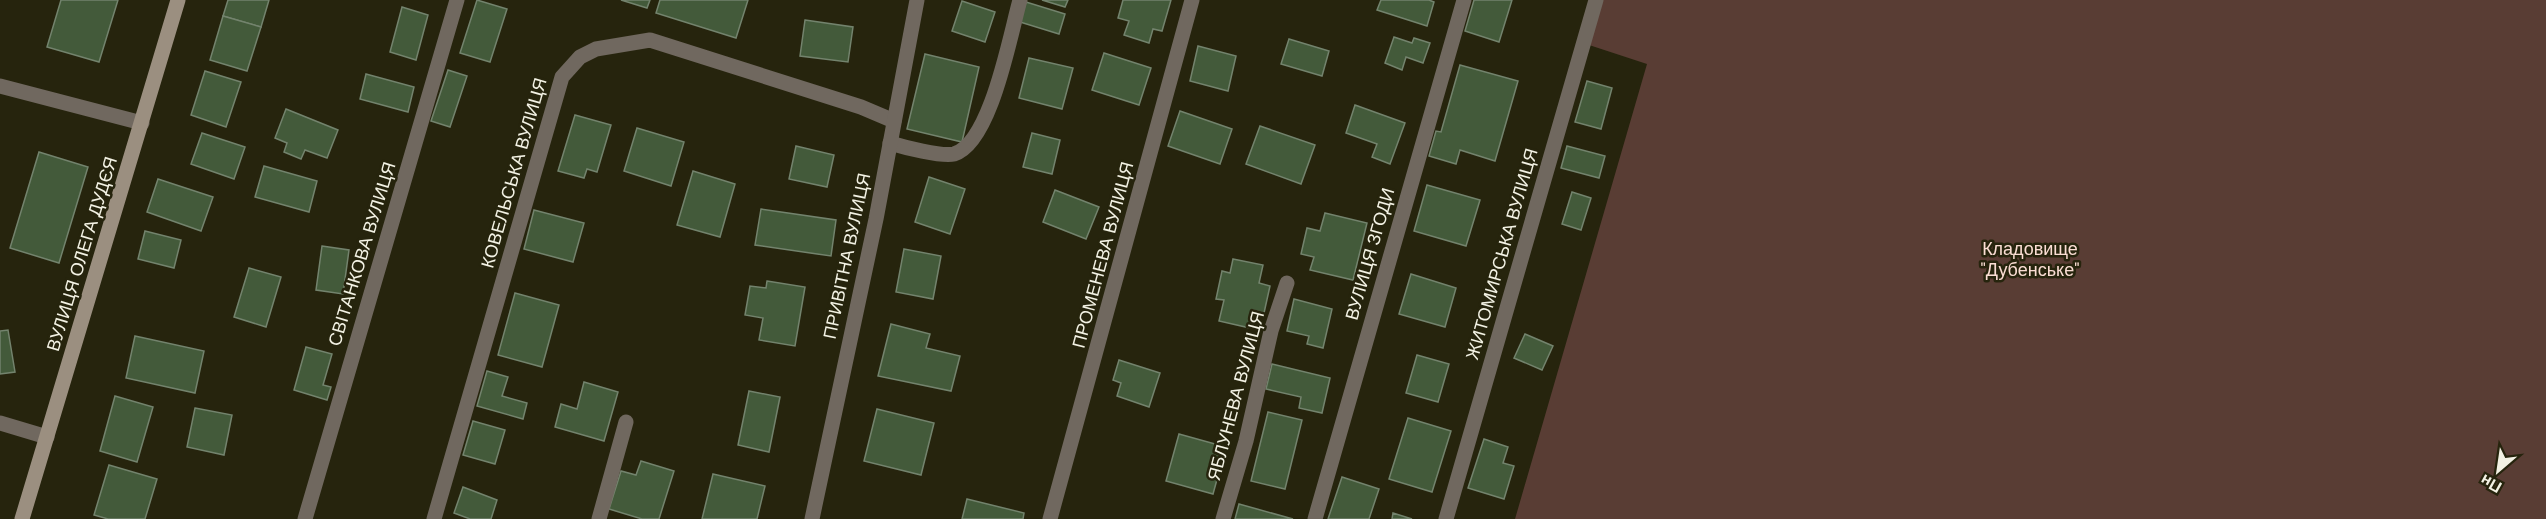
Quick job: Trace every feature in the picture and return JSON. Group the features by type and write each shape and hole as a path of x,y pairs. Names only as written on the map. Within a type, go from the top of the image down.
{"main road":[{"name":"ВУЛИЦЯ ОЛЕГА ДУДЄЯ","path":"22,519 178,0"}],"street":[{"name":"СВІТАНКОВА ВУЛИЦЯ","path":"305,519 457,0"},
{"name":"ПРИВІТНА ВУЛИЦЯ","path":"812,519 890,143 917,0"},
{"path":"890,143 916,150 953,154 970,144 979,131 996,90 1020,0"},
{"name":"ПРОМЕНЕВА ВУЛИЦЯ","path":"1050,519 1192,0"},
{"name":"ВУЛИЦЯ ЗГОДИ","path":"1316,519 1464,0"},
{"name":"ЖИТОМИРСЬКА ВУЛИЦЯ","path":"1446,519 1596,0"},
{"name":"КОВЕЛЬСЬКА ВУЛИЦЯ","path":"434,519 562,77 580,57 596,49 650,40 861,106 894,121"},
{"path":"0,86 142,123"},
{"name":"ЯБЛУНЕВА ВУЛИЦЯ","path":"1223,519 1246,441 1271,331 1287,283"},
{"path":"598,519 626,422"},
{"path":"0,423 47,437"}],"green space":[{"name":"Кладовище \"Дубенське\"","path":"1600,0 2546,0 2546,519 1515,519 1647,64 1586,44"}],"building":[{"path":"61,0 118,0 99,62 47,47"},
{"path":"228,0 269,0 261,27 223,16"},
{"path":"477,0 507,9 490,62 460,53"},
{"path":"621,0 650,0 647,8"},
{"path":"660,0 748,0 736,38 656,13"},
{"path":"1042,0 1068,0 1065,7"},
{"path":"1123,0 1171,0 1162,31 1153,29 1149,43 1124,35 1129,21 1118,18"},
{"path":"1381,0 1429,0 1434,2 1427,26 1377,10"},
{"path":"1474,0 1512,0 1499,42 1465,31"},
{"path":"962,1 995,12 985,42 952,31"},
{"path":"1026,2 1065,14 1059,34 1020,22"},
{"path":"402,7 428,15 416,60 390,52"},
{"path":"223,16 261,27 247,71 210,60"},
{"path":"805,20 853,27 848,62 800,56"},
{"path":"1394,37 1412,43 1414,38 1430,43 1423,63 1406,57 1402,70 1385,63"},
{"path":"1289,39 1329,51 1322,76 1281,64"},
{"path":"1198,46 1236,56 1228,91 1190,81"},
{"path":"1104,53 1151,68 1139,105 1092,90"},
{"path":"925,54 979,67 962,142 907,129"},
{"path":"1029,58 1073,68 1062,109 1019,98"},
{"path":"1460,65 1518,81 1495,161 1460,150 1456,164 1429,156 1436,131 1441,132"},
{"path":"448,70 467,76 450,127 431,121"},
{"path":"205,71 241,82 226,127 191,115"},
{"path":"366,74 414,87 408,112 360,99"},
{"path":"1587,81 1612,88 1601,129 1575,122"},
{"path":"1355,105 1405,123 1390,164 1372,157 1377,144 1346,133"},
{"path":"286,109 338,130 327,158 305,150 301,159 284,152 287,143 275,138"},
{"path":"1180,111 1232,129 1220,164 1168,146"},
{"path":"575,115 611,125 597,172 587,169 584,178 558,171"},
{"path":"1260,126 1315,145 1301,184 1246,164"},
{"path":"637,128 684,142 671,186 624,171"},
{"path":"202,133 245,147 234,179 191,164"},
{"path":"1032,133 1060,140 1052,174 1023,167"},
{"path":"796,146 834,155 827,187 789,179"},
{"path":"1567,146 1605,156 1599,178 1561,168"},
{"path":"39,152 88,167 59,263 10,248"},
{"path":"264,166 317,181 309,212 255,197"},
{"path":"693,171 735,184 720,237 677,225"},
{"path":"929,177 965,189 950,234 915,222"},
{"path":"158,179 213,197 201,231 147,212"},
{"path":"1427,185 1480,200 1466,246 1414,231"},
{"path":"1055,190 1099,207 1086,239 1043,222"},
{"path":"1572,192 1591,198 1581,230 1562,224"},
{"path":"761,209 836,220 831,256 755,245"},
{"path":"534,210 584,223 573,262 524,249"},
{"path":"1325,213 1367,223 1353,280 1310,270 1314,257 1301,254 1307,228 1320,231"},
{"path":"145,231 181,240 174,268 138,259"},
{"path":"322,246 349,250 343,294 316,290"},
{"path":"904,249 941,256 933,299 896,292"},
{"path":"1233,259 1263,265 1259,283 1270,286 1264,313 1253,310 1250,328 1219,321 1224,300 1216,299 1222,271 1230,273"},
{"path":"249,268 281,277 266,327 234,317"},
{"path":"1411,274 1456,288 1445,327 1399,314"},
{"path":"767,281 805,287 795,346 759,340 763,318 745,315 750,286 766,288"},
{"path":"515,293 559,305 542,367 498,355"},
{"path":"1294,299 1332,309 1323,348 1307,344 1309,336 1287,331"},
{"path":"891,324 930,334 926,348 960,356 951,391 878,376"},
{"path":"8,330 15,372 0,374 0,331"},
{"path":"1525,334 1553,346 1542,370 1514,358"},
{"path":"135,336 204,351 195,393 126,378"},
{"path":"306,347 332,354 323,385 331,387 327,400 294,390"},
{"path":"1417,355 1449,364 1438,402 1406,393"},
{"path":"1119,360 1160,373 1149,407 1117,396 1121,383 1113,380"},
{"path":"1272,364 1330,378 1322,413 1299,408 1301,397 1266,389"},
{"path":"487,371 508,377 502,396 527,403 523,419 477,406"},
{"path":"584,382 618,392 604,441 555,427 561,404 577,409"},
{"path":"749,391 780,397 769,452 738,445"},
{"path":"115,396 153,407 137,462 100,451"},
{"path":"195,408 232,415 224,455 187,447"},
{"path":"877,409 934,423 921,475 864,461"},
{"path":"1268,412 1302,420 1285,489 1251,481"},
{"path":"1408,418 1451,431 1432,492 1389,479"},
{"path":"473,421 505,430 495,464 463,455"},
{"path":"1179,434 1226,447 1213,494 1166,481"},
{"path":"1484,439 1508,447 1503,463 1514,466 1504,499 1468,488"},
{"path":"641,461 674,471 659,519 642,519 609,509 621,471 636,475"},
{"path":"109,465 157,479 145,519 108,519 94,515"},
{"path":"713,474 765,486 757,519 702,519"},
{"path":"1342,477 1379,489 1369,519 1328,519"},
{"path":"463,487 497,500 491,519 470,519 454,513"},
{"path":"967,499 1024,513 1023,519 962,519"},
{"path":"1239,504 1293,519 1235,519"},
{"path":"1393,513 1412,519 1392,519"}]}
